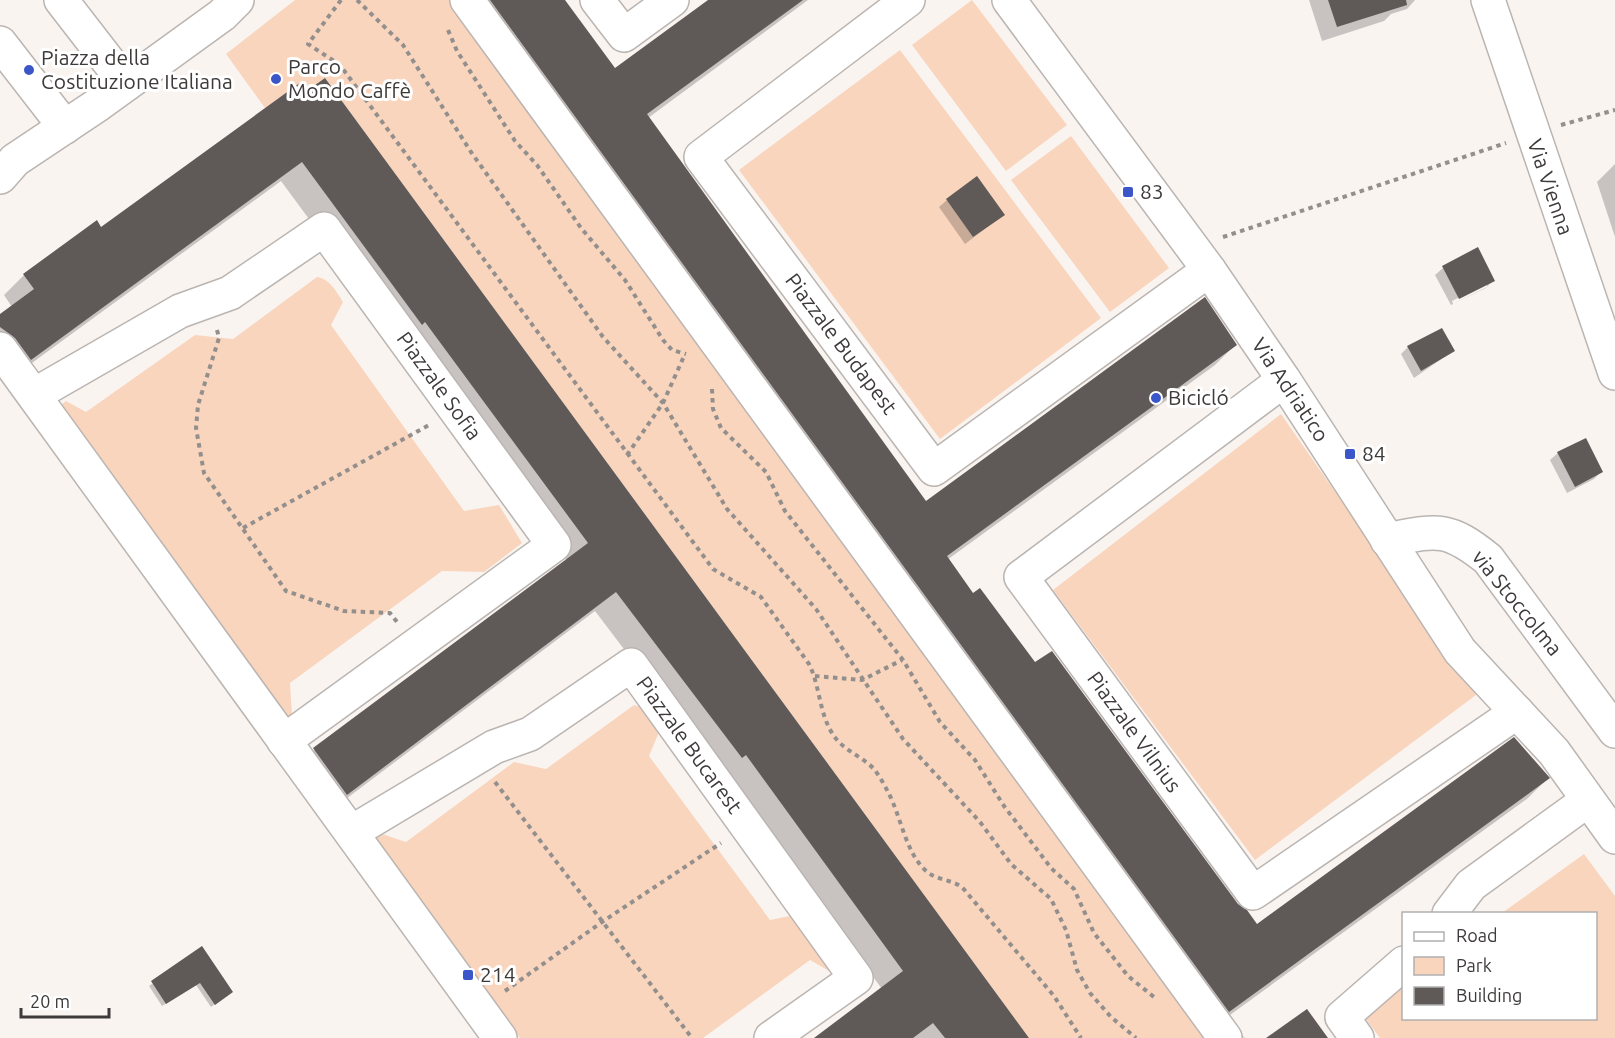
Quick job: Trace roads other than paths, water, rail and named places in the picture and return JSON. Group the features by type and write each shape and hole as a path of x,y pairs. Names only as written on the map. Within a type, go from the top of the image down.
{"street":[{"path":"61,0 126,84"},
{"path":"5,167 222,15 237,0"},
{"path":"467,0 1225,1038"},
{"path":"597,0 624,35 672,0"},
{"name":"Piazzale Budapest","path":"908,0 701,157 934,469 1212,255"},
{"name":"Via Adriatico","path":"1009,0 1212,255 1284,380 1460,651 1554,752 1615,837"},
{"name":"Via Vienna","path":"1488,0 1615,373"},
{"path":"0,43 65,127"},
{"name":"Piazzale Sofia","path":"34,395 180,311 230,293 324,229 554,545 284,741"},
{"path":"0,349 500,1038"},
{"name":"Piazzale Vilnius","path":"1284,380 1021,577 1253,893 1517,712"},
{"name":"via Stoccolma","path":"1387,540 1434,530 1463,539 1488,559 1615,731"},
{"name":"Piazzale Bucarest","path":"352,832 494,747 530,734 631,665 855,978 771,1038"},
{"path":"1451,912 1471,885 1588,800"},
{"path":"1357,1038 1342,1017 1402,965"}],"place":[{"name":"Piazza della Costituzione Italiana","path":"29,70"},
{"name":"Parco Mondo Caffè","path":"276,79"},
{"name":"83","path":"1128,192"},
{"name":"Bicicló","path":"1156,398"},
{"name":"84","path":"1350,454"},
{"name":"214","path":"468,975"}]}
